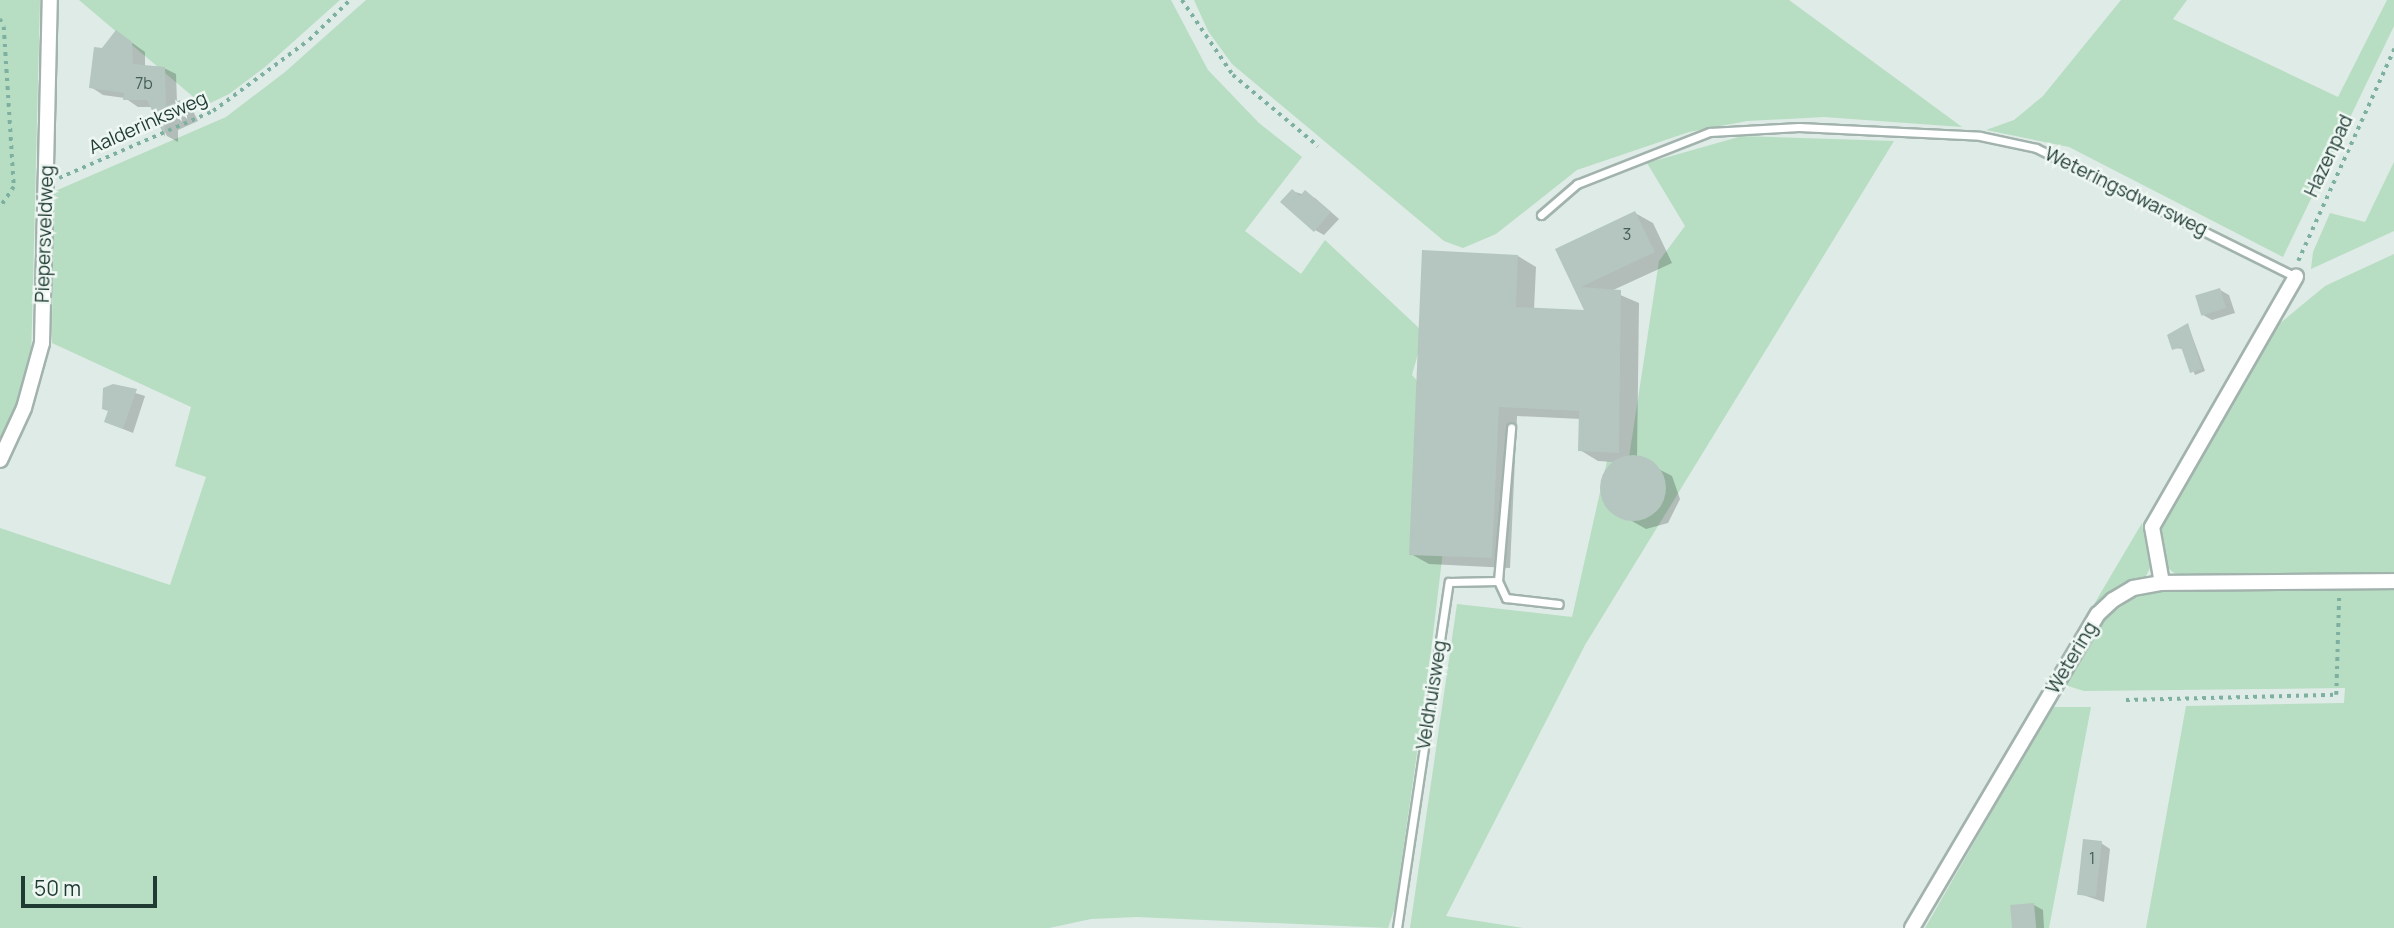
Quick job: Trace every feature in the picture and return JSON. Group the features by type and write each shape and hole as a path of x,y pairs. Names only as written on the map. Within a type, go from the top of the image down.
{"street":[{"name":"Piepersveldweg","path":"0,460 24,408 42,343 48,182 50,0"},
{"path":"2162,583 2152,527 2296,277"},
{"name":"Wetering","path":"1912,928 2098,614 2133,588 2162,583 2394,581"}],"lane":[{"name":"Weteringsdwarsweg","path":"1541,215 1577,184 1710,132 1798,127 1968,135 2036,148 2296,277"},
{"path":"1511,428 1498,581 1506,598 1559,604"},
{"name":"Veldhuisweg","path":"1397,928 1449,582 1498,581"}],"path":[{"name":"Aalderinksweg","path":"48,182 213,111 309,40 350,0"},
{"path":"1182,0 1233,75 1318,146"},
{"path":"0,19 4,27 15,187 0,208"},
{"name":"Hazenpad","path":"2296,277 2299,254 2394,49"},
{"path":"2126,700 2336,695 2339,581"}],"green space":[{"path":"0,0 40,0 31,361 27,388 0,454"},
{"path":"79,0 340,0 265,67 229,94 204,106"},
{"path":"366,0 1171,0 1208,70 1259,123 1302,157 1245,231 1301,274 1325,240 1420,329 1421,343 1412,375 1458,426 1428,676 1395,907 1388,928 1137,917 1091,919 1049,928 0,928 0,528 170,585 206,477 175,466 191,407 52,343 53,192 226,117 285,72"},
{"path":"1194,0 1789,0 1962,127 1824,117 1747,121 1689,132 1577,170 1496,234 1463,248 1444,241 1232,64 1208,31"},
{"path":"2121,0 2187,0 2173,19 2338,97 2387,0 2394,0 2394,26 2283,257 2069,147 1986,130 2014,120 2043,96"},
{"path":"1742,136 1894,141 1585,645 1446,916 1523,928 1410,928 1457,604 1572,617 1607,461 1628,464 1659,261 1685,226 1647,163"},
{"path":"2394,162 2394,231 2311,269 2313,252 2330,213 2365,222"},
{"path":"2394,254 2394,572 2177,575 2165,566 2159,528 2278,325 2325,286"},
{"path":"2142,523 2150,568 2145,578 2110,595 2090,611"},
{"path":"2394,589 2394,928 2146,928 2186,706 2344,703 2345,688 2084,691 2065,685 2106,617 2134,598 2155,592"},
{"path":"2052,707 2091,707 2049,928 1925,928"}],"building":[{"path":"116,30 132,42 133,64 165,67 166,106 180,100 186,114 165,123 165,137 147,100 123,100 124,93 89,88 94,47 102,48"},
{"path":"1292,189 1300,196 1305,190 1331,212 1314,232 1280,202"},
{"path":"1635,211 1655,252 1581,287 1621,290 1619,453 1578,451 1579,411 1499,407 1492,558 1409,555 1422,250 1518,255 1516,307 1584,310 1555,249"},
{"path":"2220,288 2226,308 2201,316 2195,296"},
{"path":"2188,323 2202,369 2190,373 2181,347 2172,350 2167,335"},
{"path":"113,384 137,389 123,429 104,422 108,411 102,409 103,388"},
{"path":"1627,455 1639,455 1651,460 1661,470 1666,488 1664,501 1651,516 1639,521 1627,521 1615,516 1605,506 1600,494 1600,482 1605,470 1615,460"},
{"path":"2083,839 2102,841 2096,897 2077,895"},
{"path":"2034,903 2036,928 2012,928 2010,905"}]}
